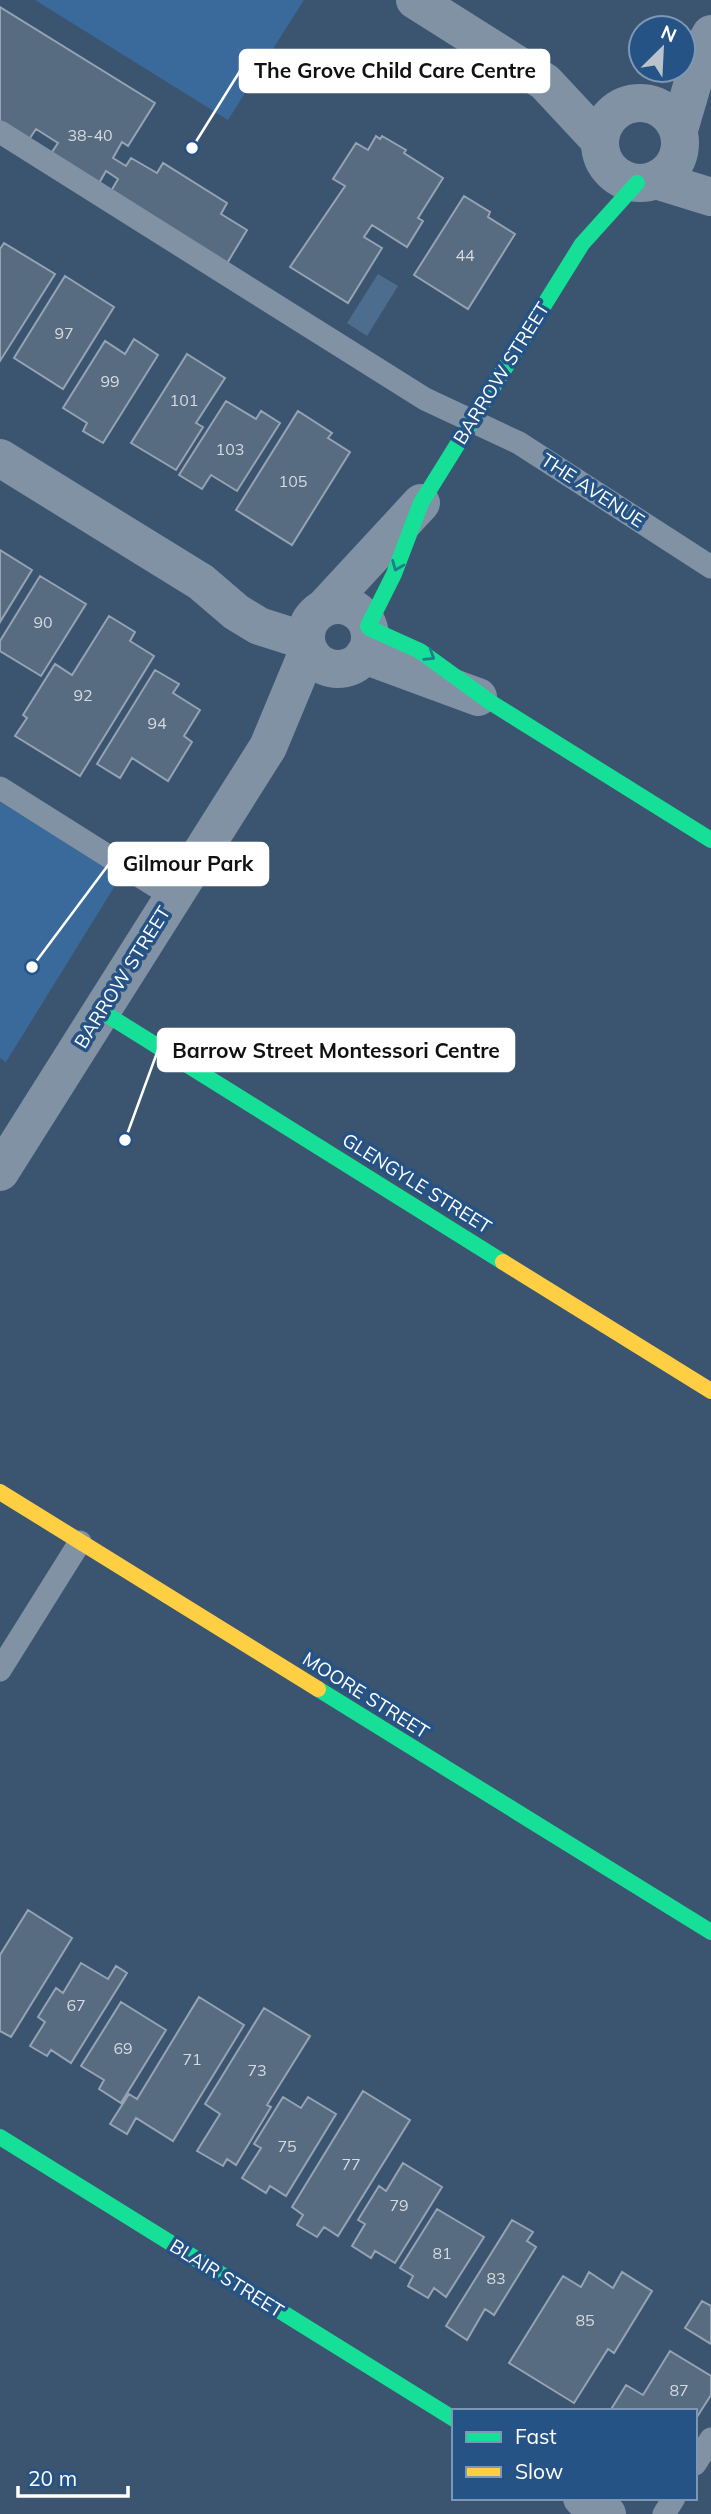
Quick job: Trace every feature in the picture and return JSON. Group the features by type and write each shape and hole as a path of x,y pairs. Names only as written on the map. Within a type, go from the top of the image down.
{"street":[{"path":"415,0 544,82 625,180 647,182 711,197"},
{"path":"544,82 663,109 680,136 711,173"},
{"path":"603,153 607,119 632,104 656,84"},
{"path":"647,182 675,164 688,84"},
{"name":"BARROW STREET","path":"582,244 603,153"},
{"name":"BARROW STREET","path":"0,1172 13,1123 100,1011 582,244 647,182"},
{"path":"0,458 201,582 486,700 711,840"},
{"name":"GLENGYLE STREET","path":"100,1011 711,1391"},
{"name":"MOORE STREET","path":"0,1492 711,1932"},
{"name":"BLAIR STREET","path":"0,2137 452,2418"},
{"path":"585,2500 607,2514"}],"lane":[{"name":"THE AVENUE","path":"0,132 425,399 519,443 711,567"},
{"path":"0,788 173,897"},
{"path":"0,1670 80,1542"},
{"path":"697,2461 711,2439"}],"shaded area":[{"path":"35,0 304,0 228,120"},
{"path":"378,274 398,286 367,336 347,323"},
{"path":"0,802 121,876 6,1062 0,1058"}],"building":[{"path":"0,7 155,103 128,146 122,142 113,158 126,166 131,158 157,173 163,163 227,203 221,214 247,230 226,265 110,193 118,179 106,171 98,185 50,155 58,143 36,129 28,141 0,124"},
{"path":"376,136 380,139 382,136 406,150 404,153 443,178 418,218 423,221 407,247 372,225 364,237 382,248 348,303 290,267 345,186 333,179 356,143 368,150"},
{"path":"464,196 490,212 488,217 515,234 468,309 414,275"},
{"path":"4,243 55,274 0,361 0,249"},
{"path":"65,276 114,307 63,389 14,358"},
{"path":"134,339 158,355 103,443 83,431 87,423 63,408 105,341 125,354"},
{"path":"187,354 225,378 196,423 203,427 176,470 131,443"},
{"path":"226,401 256,419 261,411 280,423 237,491 211,475 202,489 179,475"},
{"path":"298,411 332,433 328,438 350,452 292,545 236,510"},
{"path":"0,550 32,570 0,622"},
{"path":"40,576 86,604 41,676 0,651 0,641"},
{"path":"109,616 135,632 130,641 154,656 80,776 15,736 27,718 23,715 55,664 72,675"},
{"path":"155,670 179,684 173,693 200,710 184,736 192,742 168,781 132,758 120,778 97,764"},
{"path":"28,1910 72,1938 11,2037 0,2031 0,1955"},
{"path":"81,1963 108,1979 116,1966 127,1973 71,2063 51,2050 47,2056 30,2046 45,2022 38,2017 56,1988 63,1993"},
{"path":"199,1997 244,2025 173,2141 136,2118 127,2134 110,2124 129,2094 137,2099"},
{"path":"121,2002 166,2030 121,2103 99,2089 104,2080 81,2066"},
{"path":"264,2008 310,2036 267,2105 271,2107 236,2165 227,2159 223,2166 197,2151 220,2114 205,2104"},
{"path":"363,2091 410,2120 338,2236 324,2227 317,2237 297,2225 303,2215 292,2207"},
{"path":"283,2097 301,2108 308,2097 336,2114 286,2196 270,2186 266,2193 242,2178 261,2148 254,2144"},
{"path":"403,2163 442,2187 395,2263 375,2251 371,2258 352,2246 365,2224 358,2220 379,2186 386,2191"},
{"path":"437,2209 484,2237 446,2297 434,2288 428,2298 408,2286 413,2276 400,2268"},
{"path":"512,2220 533,2232 527,2241 536,2247 494,2315 485,2309 467,2340 446,2326"},
{"path":"589,2272 613,2288 622,2272 652,2291 614,2353 608,2349 574,2403 509,2363 563,2276 581,2287"},
{"path":"702,2301 711,2306 711,2344 685,2328"},
{"path":"670,2351 711,2376 711,2395 697,2417 697,2409 611,2409 626,2385 643,2395"}],"traffic: fast":[{"path":"368,626 394,574 421,503 582,244 637,183"},
{"path":"369,628 420,651 490,702 711,840"},
{"path":"101,1011 503,1262"},
{"path":"318,1689 711,1932"},
{"path":"0,2137 452,2418"}],"traffic: slow":[{"path":"503,1262 711,1391"},
{"path":"0,1492 318,1689"}],"place":[{"name":"The Grove Child Care Centre","path":"192,148"},
{"name":"Gilmour Park","path":"32,967"},
{"name":"Barrow Street Montessori Centre","path":"125,1140"}]}
